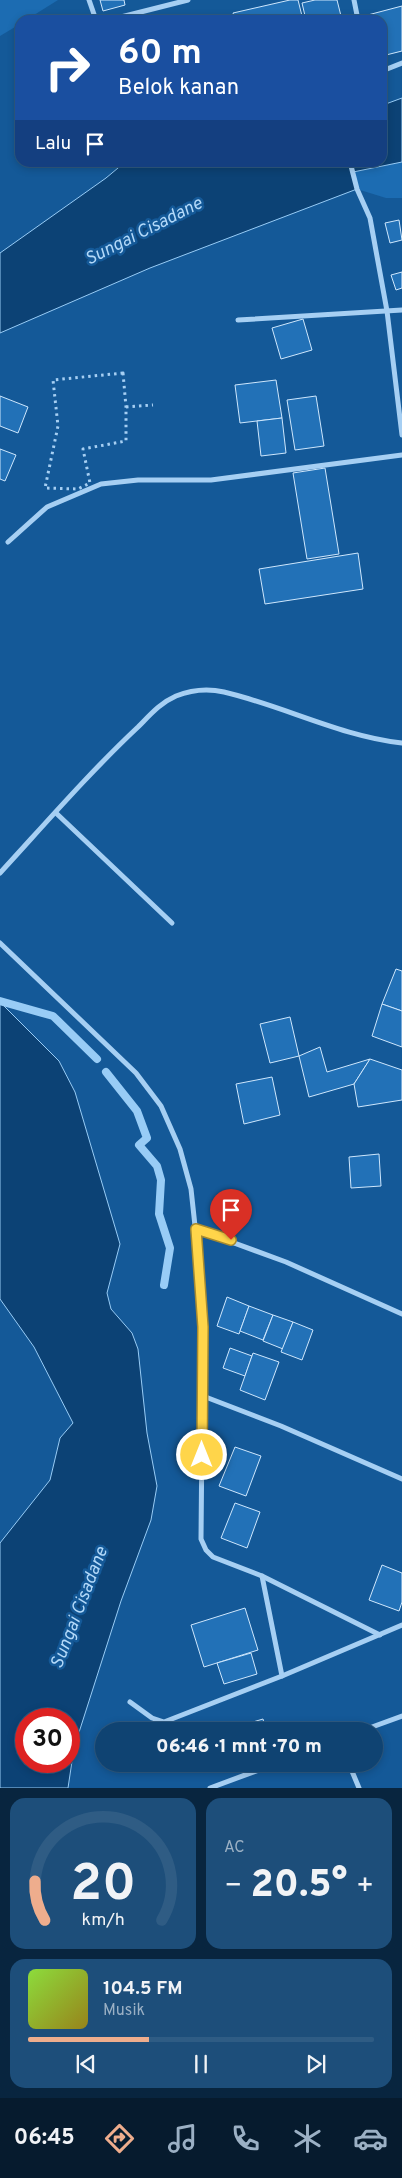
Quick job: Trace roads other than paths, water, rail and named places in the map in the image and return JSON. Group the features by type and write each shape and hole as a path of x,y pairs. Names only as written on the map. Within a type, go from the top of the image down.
{"street":[{"path":"89,0 94,15"},
{"path":"129,15 188,0"},
{"path":"354,0 357,15"},
{"path":"387,69 402,63"},
{"path":"351,167 357,189 370,218 387,310 402,435"},
{"path":"238,320 402,310"},
{"path":"8,542 47,507 101,484 138,480 211,480 402,455"},
{"path":"0,874 121,742 156,708 174,696 196,689 222,692 296,713 344,732 402,743"},
{"path":"56,813 172,923"},
{"path":"0,943 136,1073 161,1106 180,1149 191,1189 196,1229 203,1327 202,1538 206,1550 213,1557 262,1576 380,1635"},
{"path":"196,1229 286,1262 402,1314"},
{"path":"203,1396 281,1426 402,1479"},
{"path":"262,1576 282,1676"},
{"path":"130,1702 152,1718 164,1722 282,1676 402,1625"},
{"path":"383,1723 402,1716"},
{"path":"210,1788 253,1772"},
{"path":"352,1772 359,1788"}],"water":[{"path":"402,98 402,162 387,165 387,104"},
{"name":"Sungai Cisadane","path":"119,167 378,167 353,172 357,189 150,268 0,333 0,253"},
{"name":"Sungai Cisadane","path":"0,1002 59,1061 75,1092 120,1244 107,1293 111,1309 132,1333 138,1349 147,1433 157,1486 151,1520 121,1601 80,1729 80,1708 15,1708 15,1773 70,1773 68,1788 0,1788 0,1543 50,1480 60,1438 73,1423 34,1347 0,1299"}],"waterway":[{"path":"0,1001 53,1016 97,1059"},
{"path":"106,1072 137,1111 147,1138 139,1145 157,1166 161,1180 159,1214 170,1248 164,1285"}]}
